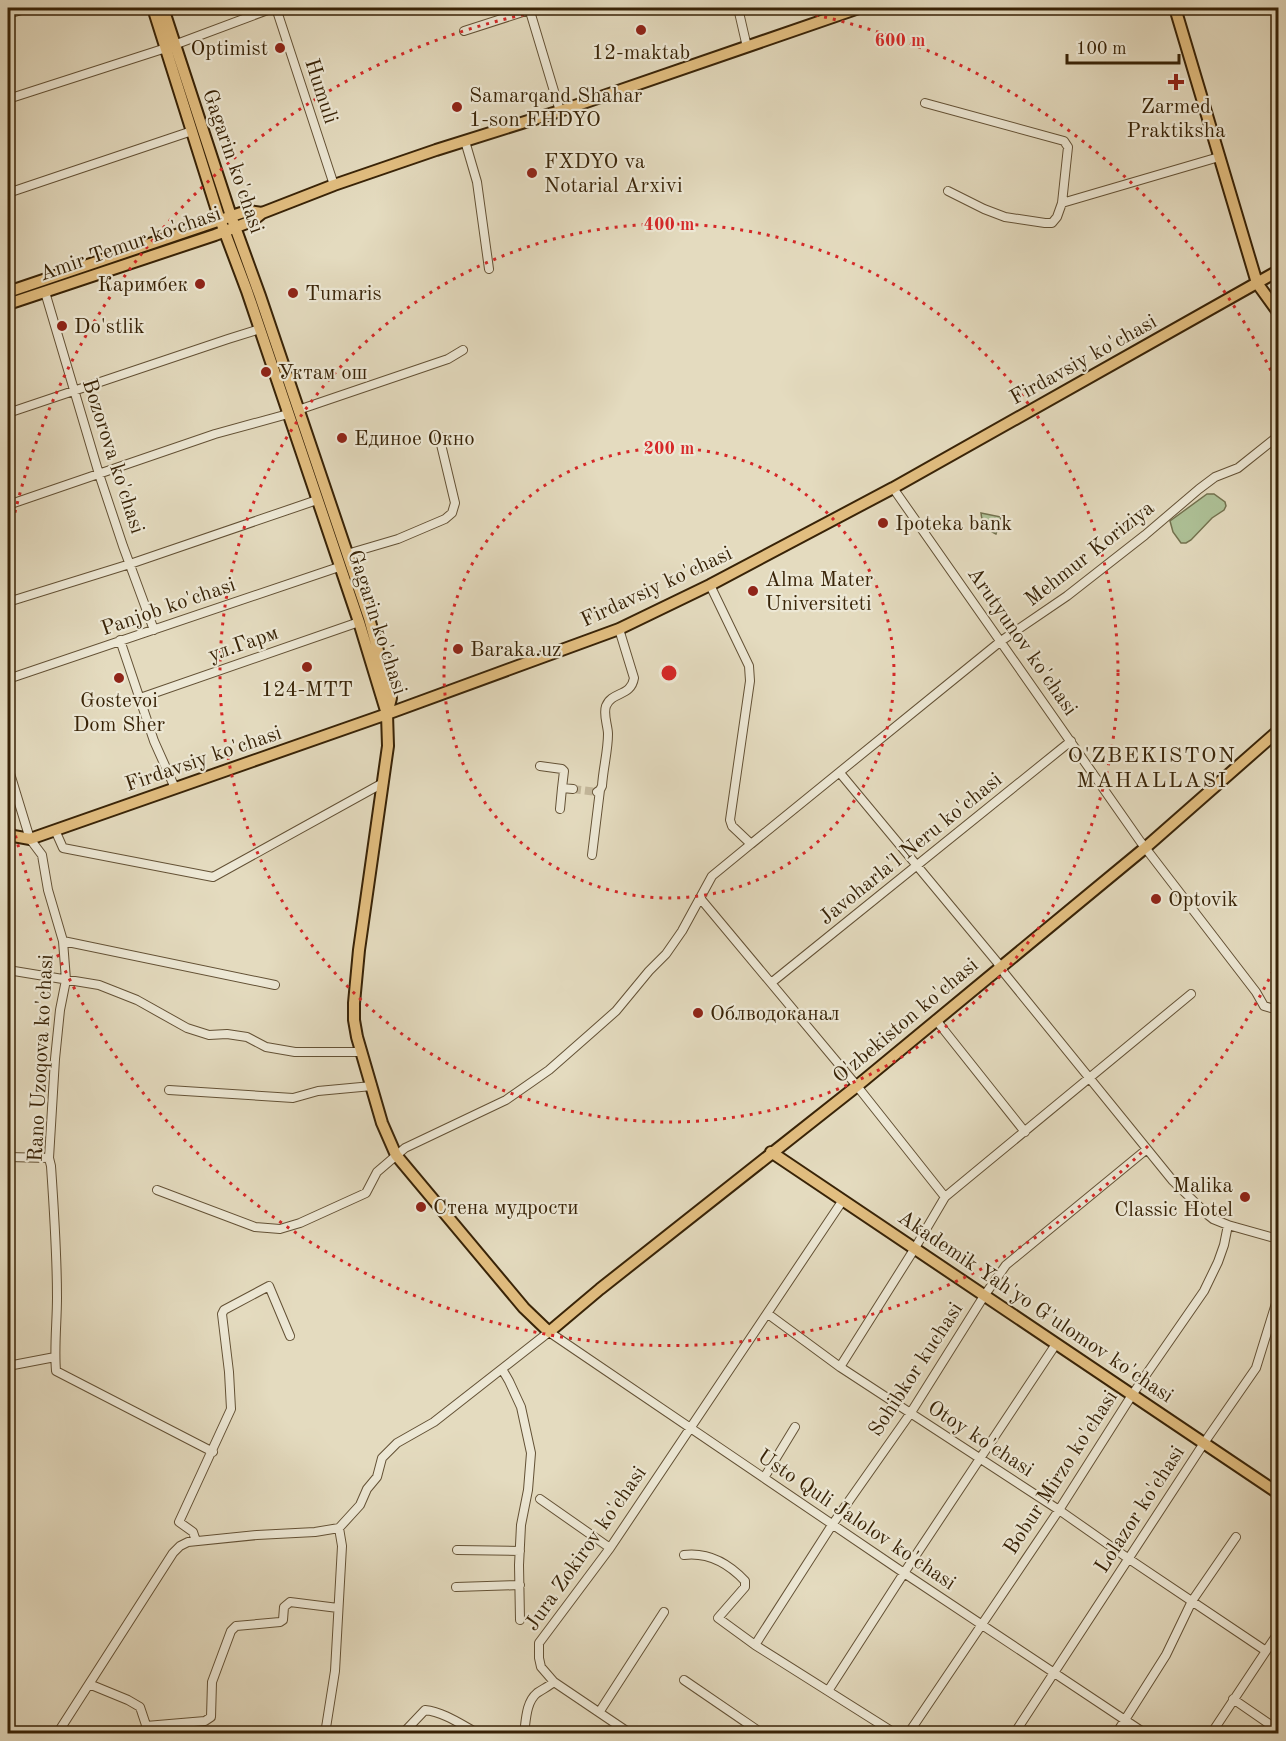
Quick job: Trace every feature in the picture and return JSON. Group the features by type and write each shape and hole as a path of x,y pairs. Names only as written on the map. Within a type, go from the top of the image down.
{"main road":[{"name":"Gagarin ko'chasi","path":"153,8 170,46 293,412 317,500 359,622 387,714"},
{"name":"Gagarin ko'chasi","path":"163,8 170,46 192,130 229,221"},
{"name":"Amir Temur ko'chasi","path":"8,292 229,221 252,220 262,213 334,185 560,111 859,8"},
{"path":"1175,8 1257,283 1278,312"},
{"name":"Amir Temur ko'chasi","path":"8,304 225,231 229,221"},
{"name":"Gagarin ko'chasi","path":"225,231 369,618 391,698 387,714"},
{"name":"Firdavsiy ko'chasi","path":"8,835 30,839 387,714 619,629 710,585 893,488 1278,271"},
{"path":"387,714 388,746 359,950 354,1003 354,1020 361,1052 382,1123 396,1155 524,1308 549,1332"},
{"name":"O'zbekiston ko'chasi","path":"549,1332 600,1288 857,1086 1145,848 1278,731"},
{"name":"Akademik Yah'yo G'ulomov ko'chasi","path":"771,1152 1278,1493"}],"street":[{"path":"8,14 28,8"},
{"path":"8,99 170,46 274,8"},
{"name":"Humuli","path":"274,8 334,185"},
{"path":"738,8 747,47"},
{"path":"464,31 529,9 560,111"},
{"path":"925,103 1064,141 1068,147 1062,203 1057,218 1052,223 1005,217 948,191"},
{"path":"8,181 9,192 192,130"},
{"path":"465,141 477,182 489,269"},
{"path":"1062,203 1219,157"},
{"name":"Bozorova ko'chasi","path":"45,292 99,474 154,630"},
{"path":"8,413 260,329"},
{"path":"8,505 215,434 293,412 448,358 463,350"},
{"path":"347,554 398,539 445,519 452,513 455,503 439,436"},
{"name":"Mehmur Koriziya","path":"157,1190 255,1227 280,1228 300,1223 366,1193 377,1172 413,1143 506,1100 549,1070 621,1005 666,954 682,931 712,876 1001,641 1067,596 1215,477 1238,468 1278,436"},
{"name":"Arutyunov ko'chasi","path":"893,488 1145,848 1256,992 1263,1006 1278,1010"},
{"path":"8,602 130,564 317,500"},
{"name":"Panjob ko'chasi","path":"8,679 339,567"},
{"path":"710,585 749,666 750,681 730,820 732,826 751,844"},
{"name":"ул.Гарм","path":"140,698 359,622"},
{"path":"592,855 598,791 608,736 605,710 613,698 633,686 634,678 619,629"},
{"path":"120,640 154,741 175,788"},
{"name":"Javoharla'l Neru ko'chasi","path":"771,983 1071,741"},
{"path":"540,766 564,771 560,809"},
{"name":"Rano Uzoqova ko'chasi","path":"8,767 30,839 42,855 48,890 63,941 66,980 60,1010 55,1059 49,1158 57,1297 55,1357"},
{"path":"840,773 996,960 999,967 1091,1077 1173,1181 1213,1219 1278,1239"},
{"path":"56,830 63,848 213,877 383,783"},
{"path":"562,788 573,789"},
{"path":"700,898 857,1086 945,1197"},
{"path":"63,941 275,986"},
{"path":"8,970 99,986 137,1000 187,1028 209,1035 227,1034 247,1037 266,1047 295,1052 361,1052"},
{"path":"840,1367 945,1197 1191,994"},
{"path":"936,1020 1025,1132"},
{"path":"169,1090 293,1098 318,1090 372,1086"},
{"name":"Sohibkor kuchasi","path":"755,1645 832,1525 910,1414 1006,1264 1147,1149"},
{"path":"8,1157 49,1158"},
{"name":"Jura Zokirov ko'chasi","path":"558,1684 541,1667 539,1643 610,1548 843,1200"},
{"name":"Bobur Mirzo ko'chasi","path":"908,1734 1059,1510 1132,1395 1204,1291 1218,1262 1228,1225"},
{"path":"196,1541 193,1532 179,1522 213,1452 231,1408 222,1314 224,1310 269,1286 290,1336"},
{"name":"Lolazor ko'chasi","path":"1014,1734 1259,1362 1278,1297"},
{"name":"Otoy ko'chasi","path":"768,1314 840,1367 1059,1510 1266,1651"},
{"path":"57,1734 173,1553 180,1546 196,1541 315,1532 339,1528 360,1505 367,1489 377,1477 382,1458 397,1443 434,1422 549,1332"},
{"name":"Usto Quli Jalolov ko'chasi","path":"549,1332 832,1525 1146,1734"},
{"path":"828,1691 1056,1344"},
{"path":"8,1366 55,1357 56,1371 213,1452"},
{"path":"502,1369 521,1407 531,1453 528,1490 521,1525 520,1620"},
{"path":"764,1478 795,1427"},
{"path":"540,1499 610,1548"},
{"path":"325,1734 335,1671 342,1546 339,1528"},
{"path":"1116,1734 1166,1654 1192,1601 1236,1537"},
{"path":"457,1550 520,1551"},
{"path":"684,1555 701,1555 717,1560 746,1581 745,1587 718,1618 755,1645 896,1734"},
{"path":"456,1587 519,1585"},
{"path":"88,1684 140,1707 148,1730 205,1721 211,1717 212,1682 231,1631 236,1626 280,1622 283,1620 284,1607 290,1602 338,1608"},
{"path":"600,1711 664,1612"},
{"path":"1211,1734 1278,1633"},
{"path":"684,1680 763,1734"},
{"path":"524,1734 526,1715 532,1699 536,1694 558,1684 632,1734"},
{"path":"1233,1699 1278,1730"},
{"path":"406,1730 425,1710 445,1716 479,1734"}],"green space":[{"path":"1207,494 1214,494 1225,502 1224,510 1212,518 1191,540 1181,543 1173,532 1170,521"},
{"path":"981,513 1001,517 996,534 985,526"}],"tunnel":[{"path":"573,789 597,792"}],"place":[{"name":"12-maktab","path":"641,30"},
{"name":"Optimist","path":"280,48"},
{"name":"Zarmed Praktiksha","path":"1176,82"},
{"name":"Samarqand Shahar 1-son FHDYO","path":"457,107"},
{"name":"FXDYO va Notarial Arxivi","path":"532,173"},
{"name":"Каримбек","path":"200,284"},
{"name":"Tumaris","path":"293,293"},
{"name":"Do'stlik","path":"62,326"},
{"name":"Уктам ош","path":"266,372"},
{"name":"Единое Окно","path":"342,438"},
{"name":"Ipoteka bank","path":"883,523"},
{"name":"Alma Mater Universiteti","path":"753,591"},
{"name":"Baraka.uz","path":"458,649"},
{"name":"124-MTT","path":"307,667"},
{"name":"Gostevoi Dom Sher","path":"119,678"},
{"name":"Optovik","path":"1156,899"},
{"name":"Облводоканал","path":"698,1013"},
{"name":"Malika Classic Hotel","path":"1245,1197"},
{"name":"Стена мудрости","path":"421,1207"}],"district":[{"name":"O'ZBEKISTON MAHALLASI","path":"1152,766"}]}
